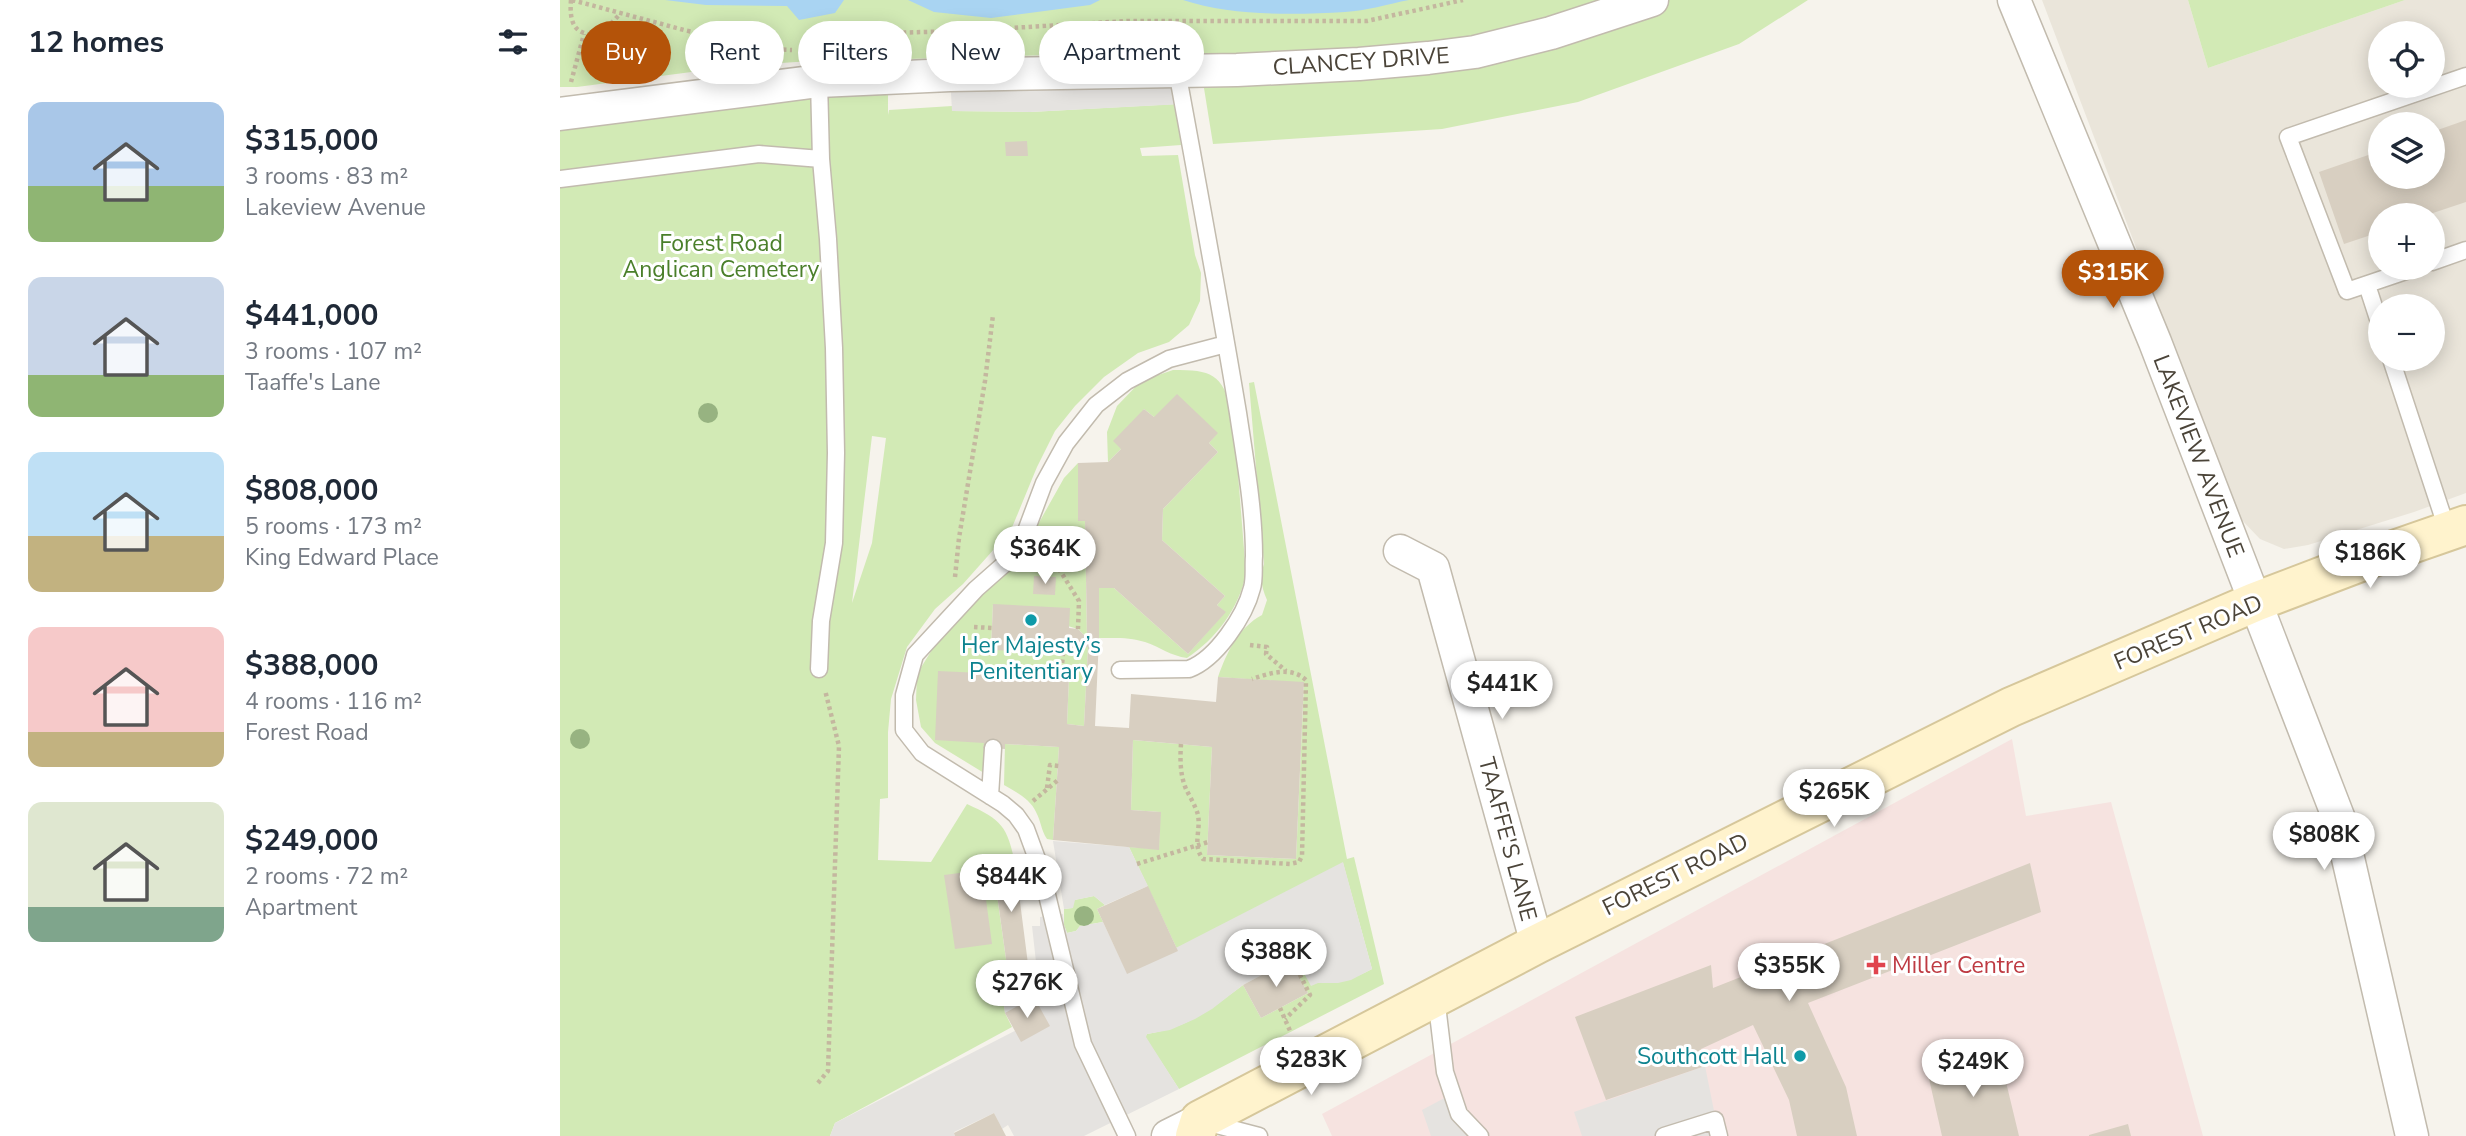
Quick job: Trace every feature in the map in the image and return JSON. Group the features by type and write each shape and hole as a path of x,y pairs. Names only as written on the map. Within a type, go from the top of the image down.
{"street":[{"name":"CLANCEY DRIVE","path":"1204,70 1359,64 1475,52 1551,33 1652,0"},
{"name":"LAKEVIEW AVENUE","path":"2014,0 2150,330 2339,819 2412,1136"},
{"name":"CLANCEY DRIVE","path":"912,77 1039,73"},
{"name":"CLANCEY DRIVE","path":"561,113 798,84"},
{"name":"FOREST ROAD","path":"1188,1131 1537,944 2011,707 2255,602 2457,528"},
{"name":"TAAFFE'S LANE","path":"1400,551 1433,568 1537,944"}],"lane":[{"path":"2381,280 2347,291 2288,137 2466,76"},
{"path":"819,84 821,159 834,348 835,492 834,543 821,621 819,669"},
{"path":"1120,670 1189,669 1210,658 1242,612 1252,588 1254,530 1244,452 1206,219 1180,84"},
{"path":"560,179 759,154 821,159"},
{"path":"2445,257 2466,250"},
{"path":"2367,285 2370,294"},
{"path":"1126,1136 1083,1044 1041,870 1026,829 1016,816 990,796 922,753 904,730 904,695 915,655 976,589 1010,559 1029,525 1044,483 1066,443 1096,405 1127,381 1169,359 1226,344"},
{"path":"2396,371 2457,528"},
{"path":"990,796 993,748"},
{"path":"1436,997 1445,1072 1459,1114 1480,1136"},
{"path":"1664,1136 1715,1120 1719,1136"},
{"path":"1188,1131 1259,1136"}],"path":[{"path":"581,33 572,22 572,0 769,49 802,50 850,34 1127,21 1367,21 1463,0"},
{"path":"613,21 621,13"},
{"path":"561,113 581,44"},
{"path":"955,574 993,315"},
{"path":"1029,525 1066,577 1079,601 1078,629"},
{"path":"1223,641 1267,647 1266,654 1287,672"},
{"path":"1061,677 1063,653"},
{"path":"818,1083 828,1071 839,746 819,669"},
{"path":"1181,744 1180,760 1184,785 1198,815 1198,853 1203,859 1290,864 1299,862 1302,856 1306,680 1299,674 1287,672 1270,673 1252,679"},
{"path":"1047,789 1050,765 1059,766"},
{"path":"1016,816 1058,780"},
{"path":"1137,864 1208,842"},
{"path":"1281,937 1310,995 1285,1019"},
{"path":"1280,1008 1293,1037"}],"shaded area":[{"path":"2042,0 2188,0 2208,68 2405,0 2466,0 2466,493 2308,545 2284,549 2260,539 2238,516"},
{"path":"1039,73 1039,84 1179,84 1183,104 1030,112 952,111 950,84 1025,84 1025,74"},
{"name":"Miller Centre","path":"2012,739 2026,816 2111,802 2203,1136 1332,1136 1322,1114"},
{"path":"1053,841 1129,847 1148,886 1105,905 1094,896 1075,900 1073,908 1064,909"},
{"path":"1343,862 1372,969 1351,980 1311,986 1295,957 1243,985 1195,1019 1170,1030 1147,1034 1146,1037 1179,1089 1084,1136 1014,1136 1008,1125 1002,1129 994,1113 954,1132 955,1136 830,1136 835,1123 1044,1016 1005,1013 1000,977 1037,971 1032,926 1040,926 1040,917 1063,914 1067,933 1076,931 1080,926 1103,922 1127,973"},
{"path":"1705,1066 1719,1136 1582,1136 1574,1112"},
{"path":"1452,1094 1480,1136 1431,1136 1422,1110"}],"green space":[{"path":"560,0 1808,0 1739,44 1578,102 1442,129 1213,144 1203,84 1204,21 1039,21 1039,55 1025,56 1025,21 926,21 926,58 912,59 912,21 798,21 798,62 784,63 784,21 685,21 685,73 671,75 671,21 581,21 581,84 600,84 560,87"},
{"path":"2188,0 2405,0 2208,68"},
{"name":"Forest Road Anglican Cemetery","path":"826,84 888,84 888,115 889,110 952,106 952,111 1030,112 1177,104 1181,145 1140,148 1142,156 1178,155 1195,255 1201,273 1200,301 1189,325 1169,342 1138,353 1104,377 1055,431 1011,530 963,584 935,609 907,647 891,699 888,798 880,799 878,860 931,862 967,804 995,820 1006,832 1015,863 993,867 1007,966 1013,966 1014,974 1000,977 1005,1013 1012,1027 835,1123 830,1136 560,1136 560,114","holes":["872,436 886,438 872,543 852,603"]},
{"path":"1173,370 1197,371 1213,376 1229,399 1233,412 1246,574 1238,599 1225,622 1207,642 1187,658 1139,640 1099,638 1099,588 1114,588 1188,654 1225,612 1217,605 1225,596 1162,540 1163,509 1218,452 1209,443 1217,433 1154,417 1144,409 1121,449 1108,462 1107,432 1117,406 1141,381"},
{"path":"1254,382 1347,859 1354,857 1384,984 1179,1089 1145,1037 1147,1034 1187,1022 1209,1010 1243,985 1261,1018 1308,993 1290,960 1296,957 1318,983 1346,980 1372,969 1343,863 1178,951 1129,847 1159,849 1160,812 1131,810 1133,740 1212,747 1207,855 1296,859 1304,683 1218,677 1234,642 1246,627 1262,615 1267,600 1262,583 1264,564 1249,383"},
{"path":"1078,463 1078,521 1085,521 1087,638 1078,629 993,604 991,649 1067,653 1068,646 1088,647 1084,726 1067,724 1069,677 1061,677 984,743 984,748 989,748 984,773 935,743 921,727 916,700 917,674 938,640 1022,553 1064,478"},
{"path":"1005,744 1059,747 1053,840 1047,839 1038,815 1030,803 1004,785"},
{"path":"1094,896 1105,905 1097,909 1103,922 1080,926 1076,931 1067,933 1064,909 1072,908 1074,900"}],"water":[{"path":"665,0 844,0 835,13 799,20 787,6 706,5"},
{"path":"908,0 1100,0 1090,5 991,18 934,12"},
{"path":"1183,0 1409,0 1353,11 1284,14 1242,12"}],"building":[{"path":"2466,120 2466,202 2445,209 2445,203 2368,203 2368,236 2344,244 2319,172 2368,155 2368,189 2445,189 2445,127"},
{"path":"1027,141 1028,156 1006,156 1005,142"},
{"name":"Her Majesty’s Penitentiary","path":"1177,394 1218,433 1209,443 1218,452 1163,509 1162,540 1225,596 1217,605 1226,612 1188,654 1114,588 1099,588 1095,726 1129,728 1131,694 1216,702 1218,677 1304,682 1296,859 1207,855 1212,747 1133,740 1131,810 1161,812 1159,850 1053,840 1059,747 1005,744 1005,749 983,748 984,743 935,740 938,671 1069,677 1067,724 1084,726 1088,647 1068,646 1067,653 991,650 993,604 1070,608 1069,628 1078,629 1087,638 1085,521 1078,521 1078,463 1108,462 1121,449 1113,441 1144,409 1154,417"},
{"path":"1034,576 1056,577 1055,595 1033,594"},
{"path":"1015,863 1028,964 1007,966 993,866"},
{"path":"2030,863 2041,912 1808,1003 1846,1087 1857,1136 1797,1136 1789,1100 1753,1025 1701,1049 1705,1066 1606,1100 1575,1017 1711,965 1713,988"},
{"path":"982,870 992,944 955,949 944,875"},
{"path":"1148,886 1178,951 1127,974 1097,909"},
{"path":"1290,960 1308,993 1261,1018 1243,985"},
{"path":"1034,997 1050,1026 1021,1042 1005,1013"},
{"path":"1999,1053 2019,1136 1942,1136 1927,1070"},
{"path":"994,1113 1006,1136 955,1136 954,1133"},
{"path":"2128,1124 2131,1136 2089,1136 2089,1135"}],"place":[{"name":"Her Majesty’s Penitentiary","path":"1031,620"},
{"name":"Miller Centre","path":"1876,965"},
{"name":"Southcott Hall","path":"1800,1056"}]}
